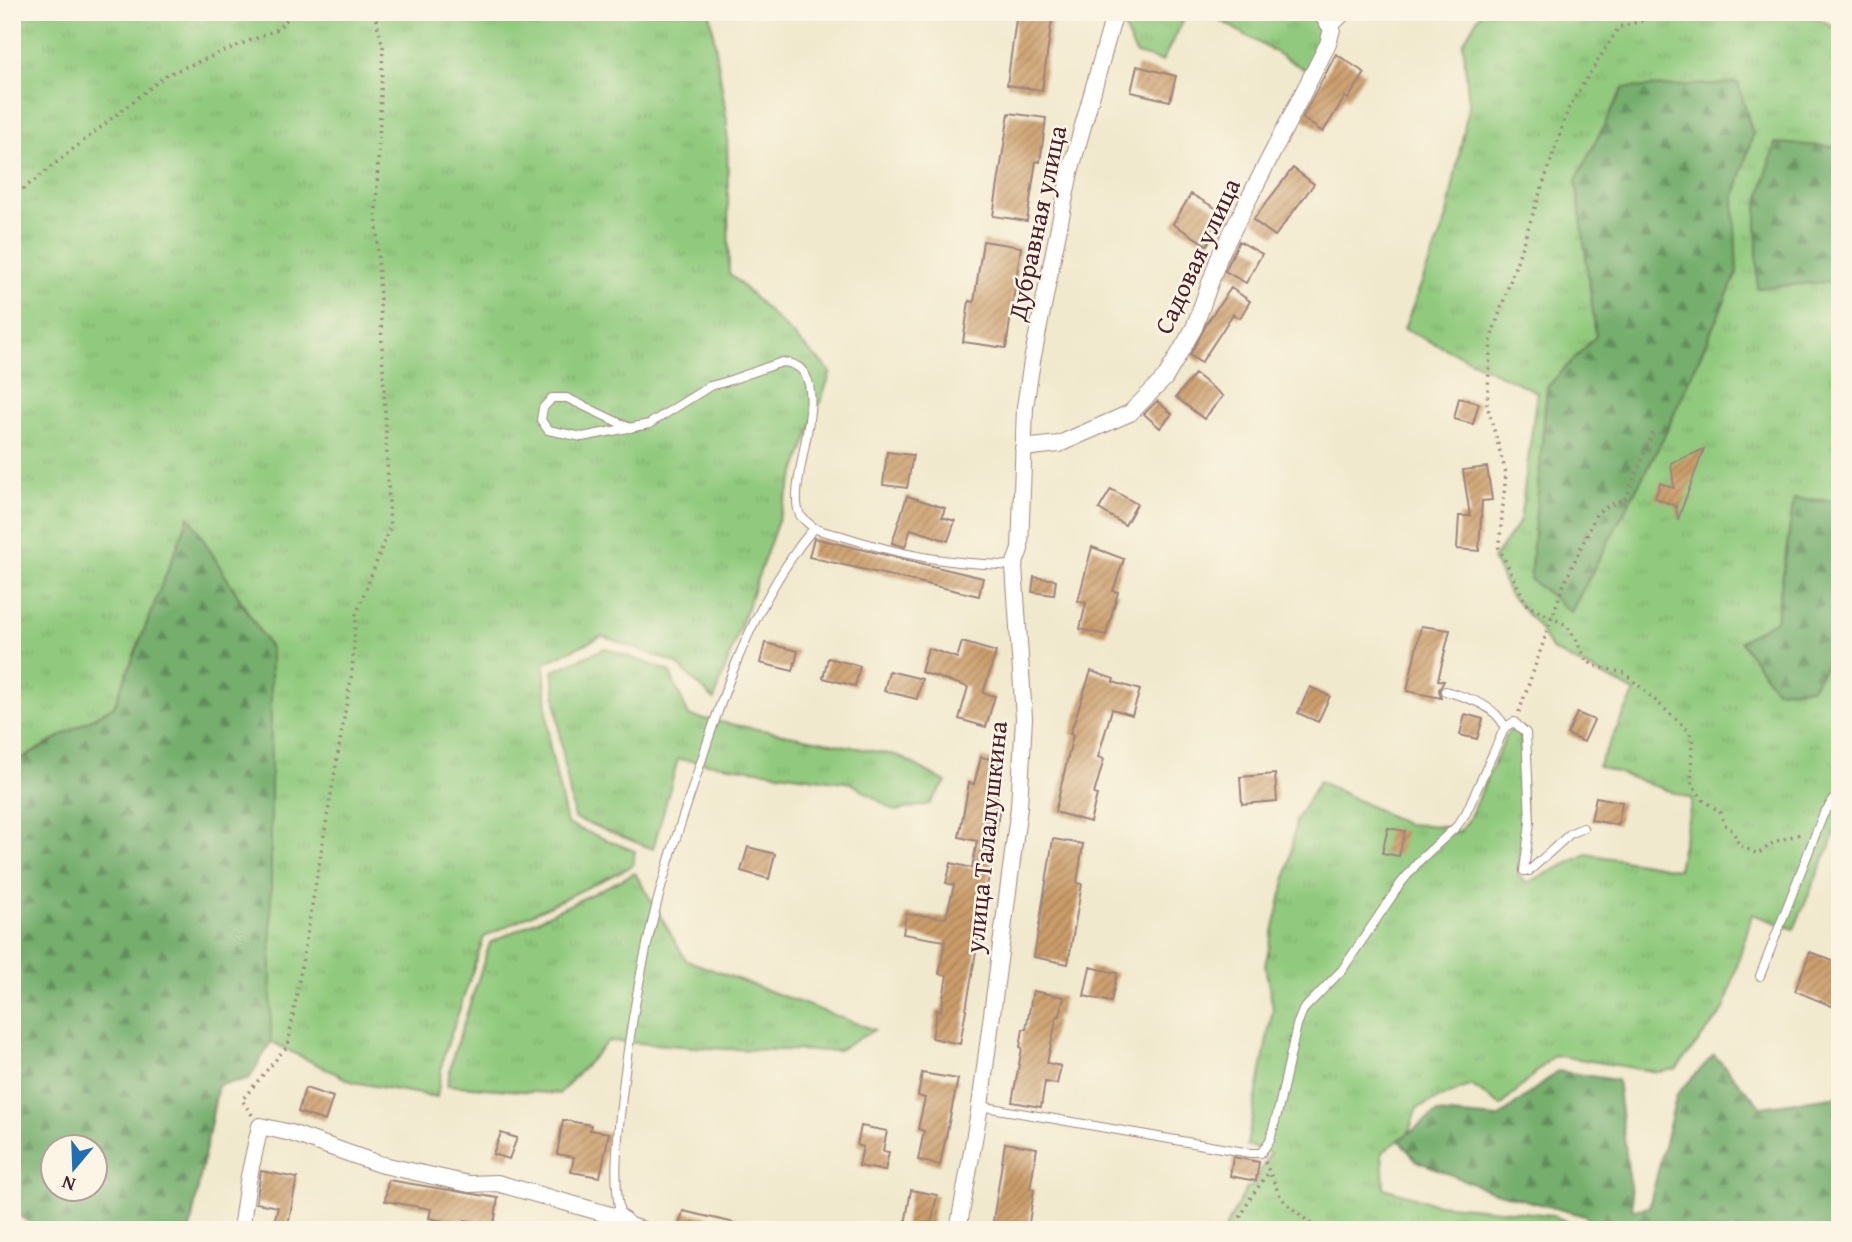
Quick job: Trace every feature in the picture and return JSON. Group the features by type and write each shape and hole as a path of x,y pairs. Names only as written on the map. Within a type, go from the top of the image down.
{"street":[{"name":"Дубравная улица","path":"1023,448 1025,407 1032,360 1070,172 1115,12"},
{"path":"1320,12 1332,29"},
{"name":"Садовая улица","path":"1023,448 1059,444 1118,418 1130,412 1165,378 1194,328 1220,256 1328,44 1332,29"},
{"name":"улица Талалушкина","path":"958,1230 980,1106 1019,807 1024,718 1014,566 1020,549 1023,448"},
{"path":"241,1230 260,1126 291,1133 379,1164 469,1184 496,1183 630,1226"}],"lane":[{"name":"Садовая улица","path":"1332,29 1350,12"},
{"path":"631,428 567,398 552,398 543,408 541,420 548,430 582,437 631,428 649,424 710,386 789,362 799,367 810,391 810,425 795,499 801,516 815,528 863,543 950,561 1014,566"},
{"path":"630,1226 616,1195 618,1139 625,1071 648,938 667,867 722,696 772,585 802,540 815,528"},
{"path":"1445,691 1480,702 1501,718 1505,727"},
{"path":"980,1106 1061,1119 1100,1129 1261,1153 1270,1140 1297,1025 1303,1010 1342,970 1401,883 1420,860 1457,826 1466,813 1505,727 1514,722 1526,733 1530,822 1524,871 1529,871 1571,833 1583,828"},
{"path":"1760,976 1823,815 1834,799 1840,796"}],"path":[{"path":"12,198 166,75 276,30 295,12"},
{"path":"260,1126 242,1100 289,1045 352,672 356,615 390,527 376,209 383,47 374,12"},
{"path":"1653,12 1645,20 1619,27 1569,107 1491,338 1487,405 1506,473 1499,548 1527,605 1566,625 1585,659 1594,666 1625,673 1689,731 1692,740 1691,782 1703,800 1720,812 1724,824 1733,831 1739,845 1758,854 1774,842 1818,828"},
{"path":"1514,722 1563,586 1596,515 1602,509 1626,498 1654,430"},
{"path":"1261,1153 1281,1198 1311,1224 1314,1230"},
{"path":"1234,1230 1251,1197 1269,1171"}],"green space":[{"path":"12,12 710,12 727,120 729,273 831,372 714,700 676,663 602,636 544,663 549,743 567,824 635,851 632,866 484,937 443,1058 437,1097 353,1082 271,1042 271,650 189,517 114,706 12,764"},
{"path":"1127,12 1188,12 1162,61 1136,54 1123,26"},
{"path":"1206,12 1340,12 1319,36 1309,72"},
{"path":"1481,12 1807,12 1840,30 1840,822 1794,929 1752,914 1724,1010 1676,1069 1658,1072 1554,1055 1501,1106 1471,1085 1417,1108 1408,1134 1382,1152 1384,1188 1437,1204 1552,1215 1585,1230 1224,1230 1247,1188 1253,1186 1270,1153 1247,1145 1273,1008 1265,965 1289,865 1296,821 1319,781 1406,824 1442,826 1458,833 1468,821 1508,732 1514,729 1521,736 1525,820 1518,875 1527,883 1587,854 1678,869 1692,799 1598,766 1635,692 1552,650 1536,624 1509,594 1493,559 1520,521 1537,392 1404,329 1446,220 1469,105 1463,43"},
{"path":"1738,83 1753,134 1734,199 1737,273 1664,437 1571,612 1530,579 1547,387 1596,336 1576,180 1623,88"},
{"path":"1775,143 1840,147 1840,281 1757,288 1757,209"},
{"path":"1794,499 1840,501 1840,642 1812,688 1776,690 1740,641 1776,620"},
{"path":"189,516 271,650 271,1042 249,1079 218,1085 190,1230 40,1230 12,1211 12,764 114,706"},
{"path":"605,648 669,671 689,716 899,756 946,782 929,804 895,811 851,783 678,759 653,849 574,818 560,737 553,671"},
{"path":"635,873 686,960 874,1030 837,1051 725,1049 608,1041 559,1094 447,1085 453,1056 490,943"},
{"path":"1714,1055 1761,1107 1840,1096 1840,1230 1599,1230 1585,1216 1491,1191 1417,1161 1399,1140 1437,1113 1498,1118 1558,1071 1617,1080 1633,1210 1649,1207 1677,1094"}],"building":[{"path":"1017,12 1053,12 1042,90 1007,85"},
{"path":"1336,54 1365,73 1348,99 1345,97 1323,132 1302,118"},
{"path":"1137,66 1176,76 1170,101 1131,92"},
{"path":"1009,113 1046,118 1027,221 993,216"},
{"path":"1293,168 1314,184 1275,236 1253,220"},
{"path":"1191,194 1226,214 1207,245 1173,224"},
{"path":"983,241 1021,247 1006,348 963,342 969,301 974,302"},
{"path":"1239,241 1262,254 1246,283 1225,271"},
{"path":"1231,288 1250,301 1240,318 1233,314 1201,363 1190,355 1208,321"},
{"path":"1195,374 1223,396 1204,419 1176,397"},
{"path":"1459,398 1479,403 1473,424 1454,419"},
{"path":"1157,401 1172,414 1160,428 1144,414"},
{"path":"1704,449 1678,520 1676,506 1655,498 1660,483 1674,488 1671,463"},
{"path":"887,452 913,455 907,488 883,485"},
{"path":"1487,467 1492,500 1482,501 1479,551 1457,549 1459,516 1470,516 1463,470"},
{"path":"1111,489 1137,504 1125,525 1099,509"},
{"path":"907,496 945,508 942,517 955,521 948,541 911,529 905,547 892,543"},
{"path":"814,538 983,578 979,596 809,557"},
{"path":"1092,547 1124,559 1113,591 1118,592 1106,635 1080,629 1086,603 1078,601"},
{"path":"1034,577 1056,580 1054,595 1032,592"},
{"path":"1421,626 1450,630 1438,680 1444,681 1439,690 1441,698 1407,691"},
{"path":"962,642 996,652 983,693 995,696 986,727 959,719 968,687 921,672 928,648 957,658"},
{"path":"765,643 798,651 793,671 760,663"},
{"path":"828,658 860,666 855,686 823,678"},
{"path":"889,671 922,679 917,699 884,691"},
{"path":"1091,671 1114,679 1113,682 1140,690 1132,715 1112,709 1098,757 1104,759 1094,794 1097,795 1090,822 1055,812 1073,735 1070,734"},
{"path":"1310,687 1330,696 1318,722 1298,713"},
{"path":"1577,713 1594,720 1584,742 1567,734"},
{"path":"1465,714 1483,719 1477,739 1460,735"},
{"path":"981,757 999,761 991,788 999,790 994,811 999,812 990,872 977,928 980,929 960,1044 932,1038 937,1010 941,1011 947,975 939,974 945,941 903,934 906,914 946,918 954,885 946,883 951,863 972,868 977,841 959,837 969,783 974,784"},
{"path":"1275,774 1277,801 1242,804 1240,777"},
{"path":"1596,797 1622,802 1618,825 1591,820"},
{"path":"1388,828 1405,831 1399,856 1382,853"},
{"path":"1053,839 1083,844 1077,883 1082,884 1068,964 1034,957"},
{"path":"748,847 775,854 769,879 741,871"},
{"path":"1810,952 1840,964 1840,992 1834,1007 1795,991"},
{"path":"1090,967 1117,973 1111,1002 1084,996"},
{"path":"1033,991 1064,997 1047,1063 1061,1066 1057,1084 1045,1082 1041,1107 1012,1102 1023,1029 1026,1029"},
{"path":"922,1073 958,1079 940,1165 918,1160 924,1131 918,1129 925,1098 918,1096"},
{"path":"305,1088 333,1097 325,1121 298,1112"},
{"path":"563,1120 591,1125 590,1130 609,1133 600,1177 571,1172 574,1157 557,1154"},
{"path":"861,1126 887,1131 883,1151 889,1152 885,1171 859,1166 863,1147 857,1145"},
{"path":"501,1133 517,1138 509,1159 493,1154"},
{"path":"1005,1143 1037,1148 1030,1189 1034,1189 1028,1230 992,1228"},
{"path":"1233,1157 1259,1162 1256,1181 1230,1176"},
{"path":"261,1171 297,1178 287,1230 272,1230 278,1207 256,1203"},
{"path":"388,1180 498,1198 494,1225 465,1220 464,1225 429,1218 431,1209 385,1201"},
{"path":"911,1190 937,1195 930,1230 904,1230"},
{"path":"683,1211 739,1224 738,1230 678,1230"}]}
